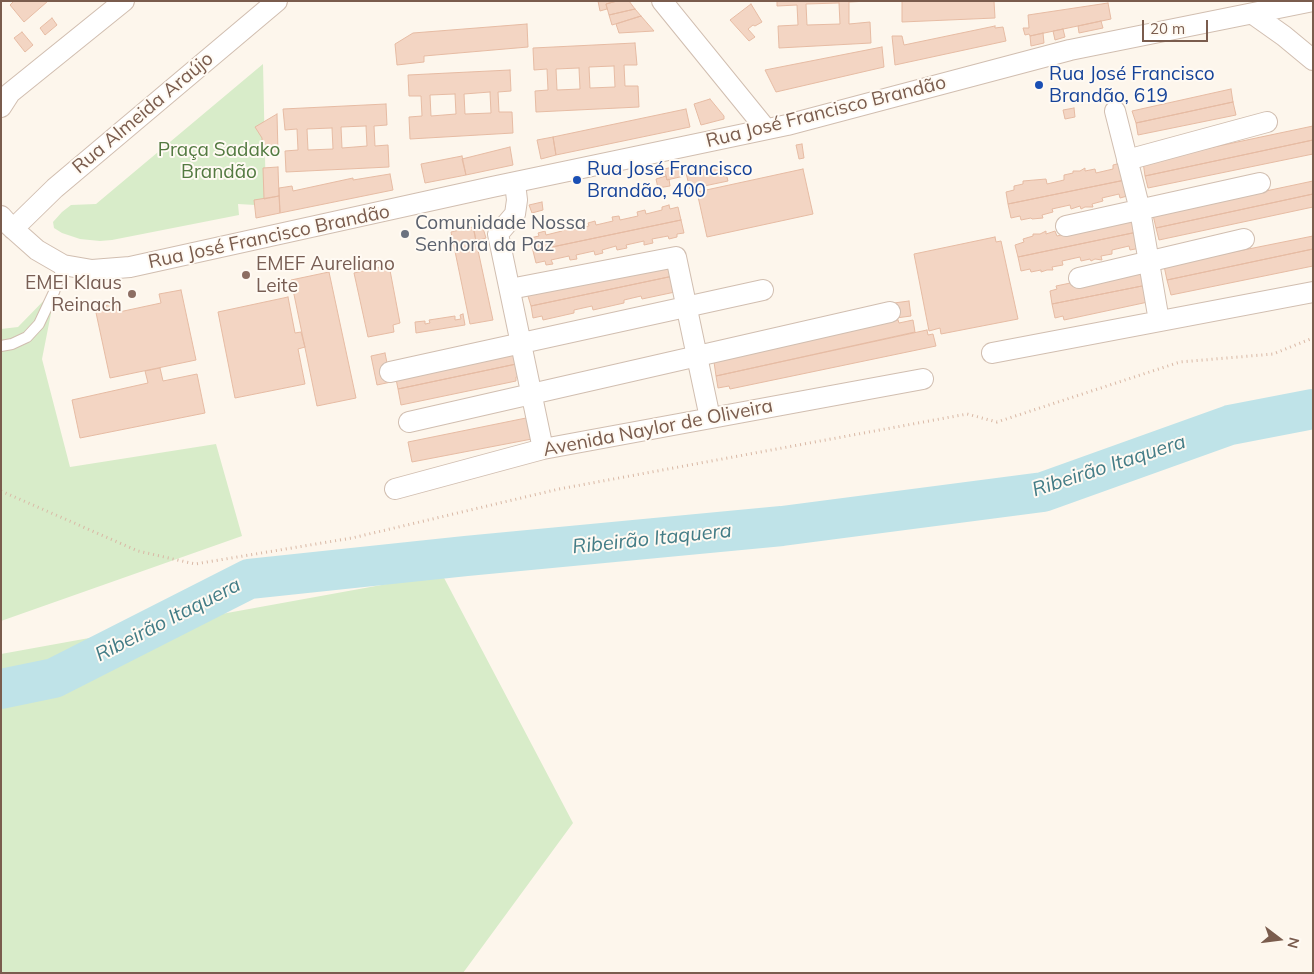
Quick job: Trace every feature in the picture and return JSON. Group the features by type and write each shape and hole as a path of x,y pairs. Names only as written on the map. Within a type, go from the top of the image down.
{"street":[{"path":"1,107 10,93 124,1"},
{"name":"Rua Almeida Araújo","path":"7,222 55,188 277,1"},
{"path":"662,1 766,129"},
{"name":"Rua José Francisco Brandão","path":"7,222 37,250 63,264 92,270 130,267 766,129 1070,50 1313,1"},
{"path":"1253,14 1313,60"},
{"path":"1115,111 1140,210 1159,321"},
{"path":"1127,160 1267,122"},
{"path":"516,183 517,200 515,214 498,234 543,449"},
{"path":"1066,226 1260,183"},
{"path":"1079,278 1244,239"},
{"path":"510,290 676,257 710,418"},
{"path":"390,372 763,290"},
{"path":"992,353 1313,292"},
{"path":"409,422 890,312"},
{"name":"Avenida Naylor de Oliveira","path":"395,489 543,449 923,379"}],"lane":[{"path":"1,346 12,344 27,337 39,324 54,292 63,264"}],"path":[{"path":"1,491 138,551 195,564 352,538 559,489 967,414 997,422 1180,362 1273,354 1313,338"}],"green space":[{"name":"Praça Sadako Brandão","path":"263,64 266,202 255,205 238,204 239,215 112,240 80,239 54,228 53,222 62,212 71,205 96,204"},
{"path":"56,288 42,359 70,467 216,444 242,536 1,621 1,329 18,327"},
{"path":"442,574 573,823 463,973 1,973 1,654"}],"building":[{"path":"14,1 48,1 24,22 10,5"},
{"path":"598,1 617,1 606,4 607,9 600,11"},
{"path":"617,1 629,1 635,9 609,15 606,4"},
{"path":"777,1 869,1 849,2 849,24 870,22 871,43 779,48 778,26 798,25 797,5 777,6","holes":["839,3 840,24 807,25 806,4"]},
{"path":"902,1 994,1 995,18 902,22"},
{"path":"1108,3 1111,19 1030,36 1029,34 1025,35 1023,28 1029,28 1028,15"},
{"path":"751,4 762,22 748,29 755,37 749,41 730,20"},
{"path":"635,9 641,16 612,25 609,15"},
{"path":"641,16 654,31 619,33 616,24"},
{"path":"52,18 57,25 45,35 40,28"},
{"path":"1101,21 1103,28 1079,33 1078,26"},
{"path":"527,24 528,47 424,56 424,62 397,65 395,44 413,33"},
{"path":"995,26 995,28 1003,27 1006,41 895,65 892,36 902,36 904,45"},
{"path":"1063,29 1065,37 1055,40 1053,31"},
{"path":"22,32 33,45 25,52 14,38"},
{"path":"1043,33 1044,43 1031,46 1030,36"},
{"path":"635,43 637,65 624,65 625,86 638,86 639,107 536,112 535,91 548,90 547,69 534,70 533,48","holes":["614,66 615,87 590,88 589,67","579,68 580,89 557,90 556,69"]},
{"path":"882,47 884,67 776,92 765,70"},
{"path":"510,70 511,91 498,92 499,112 512,112 513,133 410,139 409,117 422,116 421,96 409,96 408,75","holes":["490,92 491,113 465,114 464,94","455,94 456,114 431,116 430,95"]},
{"path":"1231,89 1233,102 1136,123 1132,111"},
{"path":"710,99 724,116 724,119 701,125 694,104"},
{"path":"1233,102 1236,115 1138,135 1136,123"},
{"path":"386,104 387,125 374,126 375,146 388,145 389,167 286,172 285,151 298,150 297,129 285,130 283,109","holes":["366,126 367,146 342,148 341,127","332,128 333,149 308,150 307,129"]},
{"path":"1074,108 1075,117 1065,119 1063,110"},
{"path":"686,109 690,127 556,155 553,137"},
{"path":"277,114 278,152 267,157 262,149 262,138 255,127"},
{"path":"1313,126 1313,140 1145,176 1143,162"},
{"path":"553,137 556,155 541,159 537,140"},
{"path":"1313,140 1313,154 1148,188 1145,176"},
{"path":"802,144 804,158 799,159 796,145"},
{"path":"510,147 513,165 466,175 462,159"},
{"path":"462,156 466,175 425,183 421,164"},
{"path":"1121,163 1130,179 1008,204 1006,192 1014,190 1014,186 1023,184 1023,181 1046,179 1047,184 1064,180 1064,175 1073,173 1073,171 1080,171 1085,168 1085,171 1095,169 1096,173 1113,169 1113,165"},
{"path":"682,165 684,176 667,180 664,169"},
{"path":"724,166 728,181 690,189 686,173"},
{"path":"278,167 279,196 264,199 263,168"},
{"path":"803,169 813,214 707,237 697,192"},
{"path":"390,174 393,190 280,213 279,188 292,186 293,191 353,178 353,180"},
{"path":"666,176 667,180 669,179 670,186 658,188 656,179"},
{"path":"1130,179 1131,195 1120,198 1119,194 1102,198 1103,201 1092,204 1093,207 1081,209 1080,206 1071,209 1070,205 1052,209 1053,212 1042,215 1043,218 1021,220 1020,216 1011,218 1008,204"},
{"path":"1313,181 1313,194 1156,228 1153,215"},
{"path":"1313,194 1313,207 1159,240 1156,228"},
{"path":"279,196 280,213 256,218 254,200"},
{"path":"542,202 543,210 532,213 529,205"},
{"path":"669,205 670,209 678,207 681,220 533,251 530,238 539,236 538,233 545,231 546,235 562,231 562,228 570,226 570,230 589,226 588,223 595,221 596,225 613,221 612,217 619,216 620,220 638,216 637,212 645,210 646,214 662,210 662,207"},
{"path":"1139,215 1142,231 1018,257 1015,245 1024,242 1023,239 1033,236 1033,234 1040,234 1046,231 1046,234 1055,231 1057,236"},
{"path":"681,220 684,233 677,234 677,237 669,239 668,236 652,239 653,243 644,245 644,241 626,245 627,248 617,250 616,246 602,250 603,253 595,255 594,251 576,255 577,259 570,260 569,256 551,260 553,264 546,265 545,261 536,263 533,251"},
{"path":"473,227 493,320 470,324 451,232"},
{"path":"483,228 486,238 476,241 474,230"},
{"path":"1142,231 1141,248 1130,250 1129,246 1112,250 1112,254 1101,256 1102,260 1095,259 1091,261 1090,259 1081,261 1080,257 1062,261 1063,265 1052,267 1053,270 1031,272 1030,269 1021,271 1018,257"},
{"path":"1313,236 1313,249 1167,280 1164,266"},
{"path":"995,237 996,242 1001,241 1018,319 941,334 940,328 929,331 914,254"},
{"path":"1313,249 1313,266 1171,295 1167,280"},
{"path":"675,261 678,275 531,306 527,293"},
{"path":"389,265 400,323 393,325 394,332 368,337 354,273"},
{"path":"1142,268 1152,284 1052,304 1050,291 1057,289 1056,286"},
{"path":"329,272 356,398 317,406 291,280"},
{"path":"678,275 675,292 642,299 641,296 624,300 624,303 593,310 592,306 574,310 574,313 543,320 542,316 533,318 531,306"},
{"path":"1152,284 1148,302 1064,320 1063,316 1055,318 1052,304"},
{"path":"181,290 196,360 110,378 95,308 117,303 119,312 161,303 159,294"},
{"path":"288,297 295,333 301,332 305,347 298,349 305,384 235,398 218,312"},
{"path":"909,301 911,316 896,318 894,303"},
{"path":"463,314 465,325 416,333 415,322 425,321 425,324 430,323 429,320 455,316 455,320 461,319 460,315"},
{"path":"898,320 899,323 913,320 915,332 716,376 714,362 721,357"},
{"path":"927,330 928,335 933,334 936,346 730,389 729,386 718,388 716,376"},
{"path":"518,349 521,363 398,389 395,374"},
{"path":"385,353 391,382 377,385 371,356"},
{"path":"521,363 523,375 516,377 516,381 401,405 398,389"},
{"path":"160,368 163,381 197,374 205,413 80,438 72,400 148,383 145,371"},
{"path":"531,417 537,438 412,462 408,442"}],"waterway":[{"name":"Ribeirão Itaquera","path":"1,689 54,678 249,579 782,526 1043,492 1230,425 1313,409"}],"place":[{"name":"Rua José Francisco Brandão, 619","path":"1039,85"},
{"name":"Rua José Francisco Brandão, 400","path":"577,180"},
{"name":"Comunidade Nossa Senhora da Paz","path":"405,234"},
{"name":"EMEF Aureliano Leite","path":"246,275"},
{"name":"EMEI Klaus Reinach","path":"132,294"}]}
